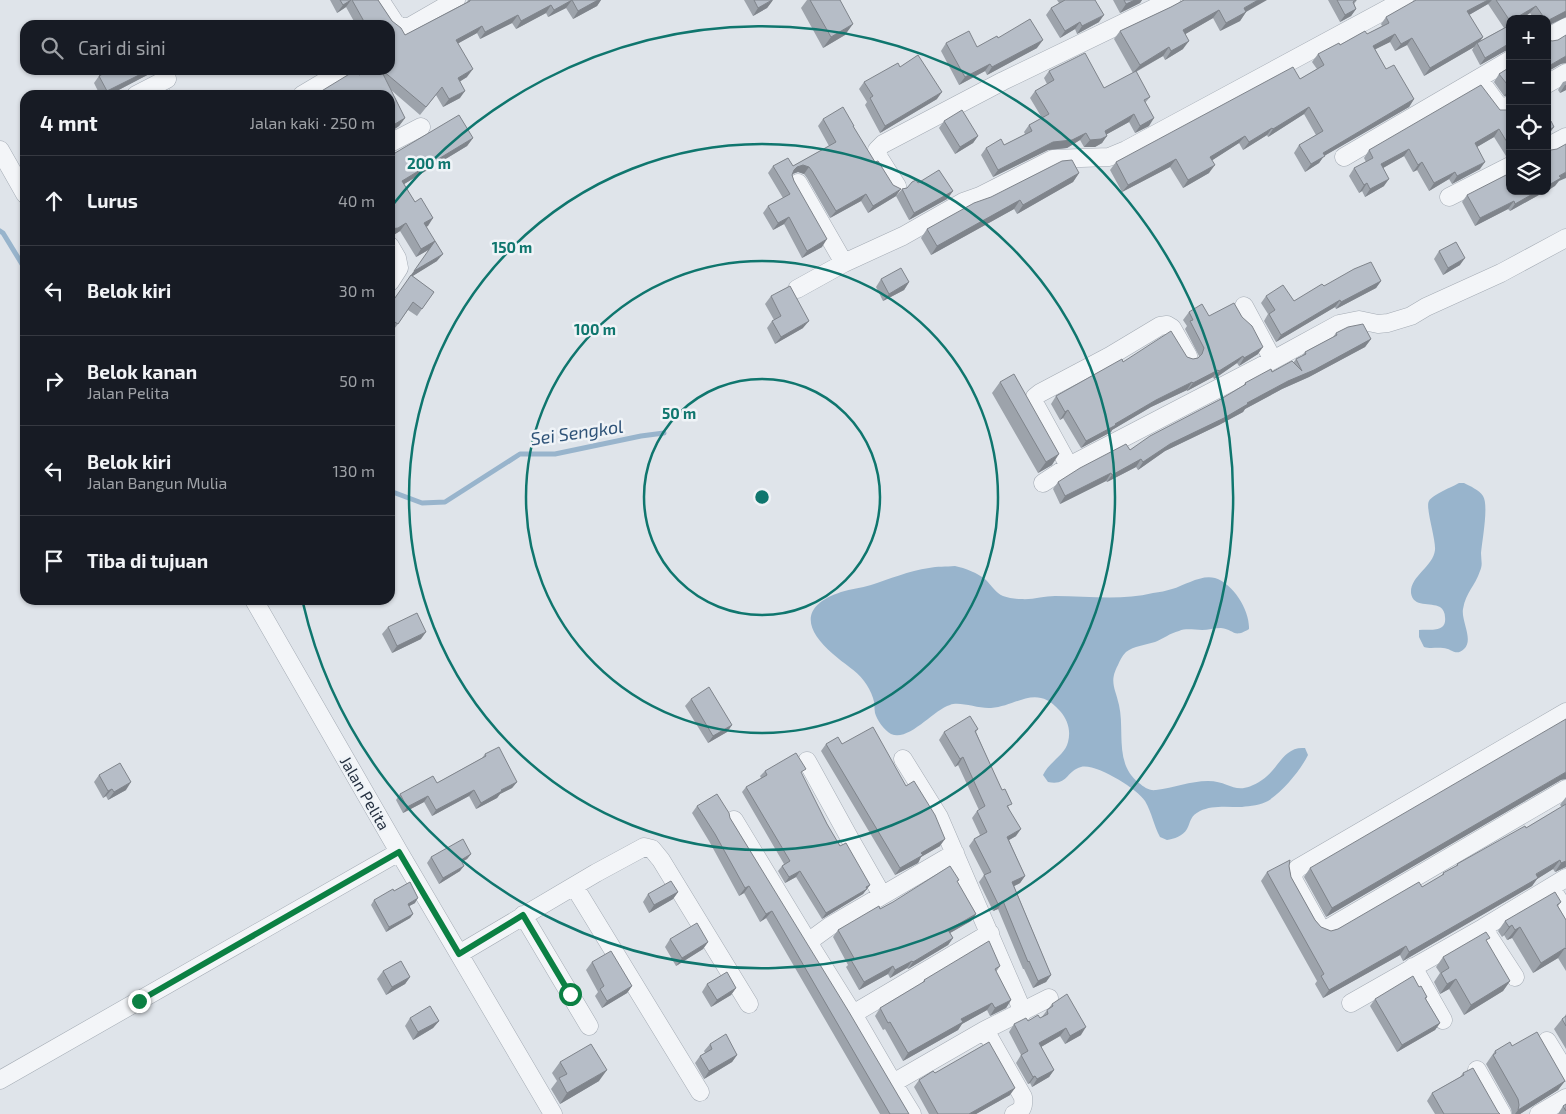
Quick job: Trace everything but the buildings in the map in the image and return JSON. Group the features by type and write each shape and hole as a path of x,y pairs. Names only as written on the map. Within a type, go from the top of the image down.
{"street":[{"path":"380,0 393,20"},
{"path":"395,23 401,28 409,27 456,0"},
{"path":"897,186 878,156 877,150 883,144 1003,81 1170,0"},
{"path":"796,289 844,263 903,236 963,202 980,196 1053,159 1109,157 1126,150 1404,0"},
{"path":"1551,36 1566,27"},
{"path":"1344,157 1506,62"},
{"path":"1551,82 1566,73"},
{"path":"310,90 336,75"},
{"path":"146,90 167,79"},
{"path":"1479,79 1500,108 1506,106"},
{"path":"395,140 421,127"},
{"path":"1551,145 1566,137"},
{"path":"0,150 20,185"},
{"path":"1449,198 1506,168"},
{"path":"798,183 844,263"},
{"path":"1043,482 1068,466 1339,324 1359,320 1378,324 1388,323 1411,316 1426,307 1501,273 1566,238"},
{"path":"395,255 399,268 395,274"},
{"path":"1244,306 1273,360"},
{"path":"1068,466 1035,404 1035,397 1160,326 1167,325 1172,328 1188,356"},
{"name":"Jalan Pelita","path":"257,605 553,1114"},
{"path":"1566,712 1298,868 1293,874 1294,881 1318,924 1322,928 1327,929 1566,789"},
{"path":"903,759 939,817 1023,1012"},
{"path":"807,761 882,895"},
{"path":"734,820 912,1114"},
{"path":"459,954 523,915 644,847 652,850 671,876 749,1004"},
{"path":"0,1080 399,852"},
{"path":"808,942 830,926 955,853"},
{"path":"1351,1003 1558,883 1566,912"},
{"path":"574,886 700,1092"},
{"path":"523,915 589,1026"},
{"path":"1483,928 1515,977"},
{"path":"853,1014 990,933"},
{"path":"1413,967 1443,1020"},
{"path":"893,1083 985,1030 1048,998"},
{"path":"985,1030 1023,1097 1024,1105 1021,1110 1014,1114"},
{"path":"1547,1041 1566,1072"},
{"path":"1477,1070 1502,1114"},
{"path":"1538,1114 1566,1098"}],"water":[{"path":"1459,483 1464,483 1474,488 1483,496 1485,515 1481,569 1466,598 1463,609 1468,641 1464,649 1456,652 1446,648 1424,647 1419,637 1419,630 1441,628 1445,622 1445,614 1440,607 1415,601 1411,593 1414,582 1430,562 1435,550 1428,510 1429,501"},
{"path":"955,566 979,575 1003,596 1019,599 1055,596 1129,597 1167,590 1205,577 1222,581 1240,599 1247,614 1249,629 1240,633 1221,628 1182,630 1155,642 1132,648 1120,660 1113,680 1121,715 1122,747 1126,766 1139,783 1151,790 1208,781 1246,788 1262,780 1291,751 1305,748 1308,755 1291,780 1268,801 1242,807 1205,809 1193,817 1183,834 1167,840 1160,837 1145,801 1141,796 1106,773 1088,767 1081,767 1059,782 1048,782 1043,775 1066,747 1069,730 1063,714 1043,698 1027,698 991,708 954,704 943,708 905,734 891,734 877,719 872,696 861,677 823,645 816,636 811,619 813,611 818,604 841,592 922,569"}],"waterway":[{"name":"Sei Sengkol","path":"0,231 20,261"},
{"name":"Sei Sengkol","path":"395,493 422,503 445,502 520,454 555,454 664,433"}],"route":[{"path":"139,1001 399,852 459,954 523,915 570,994"}]}
